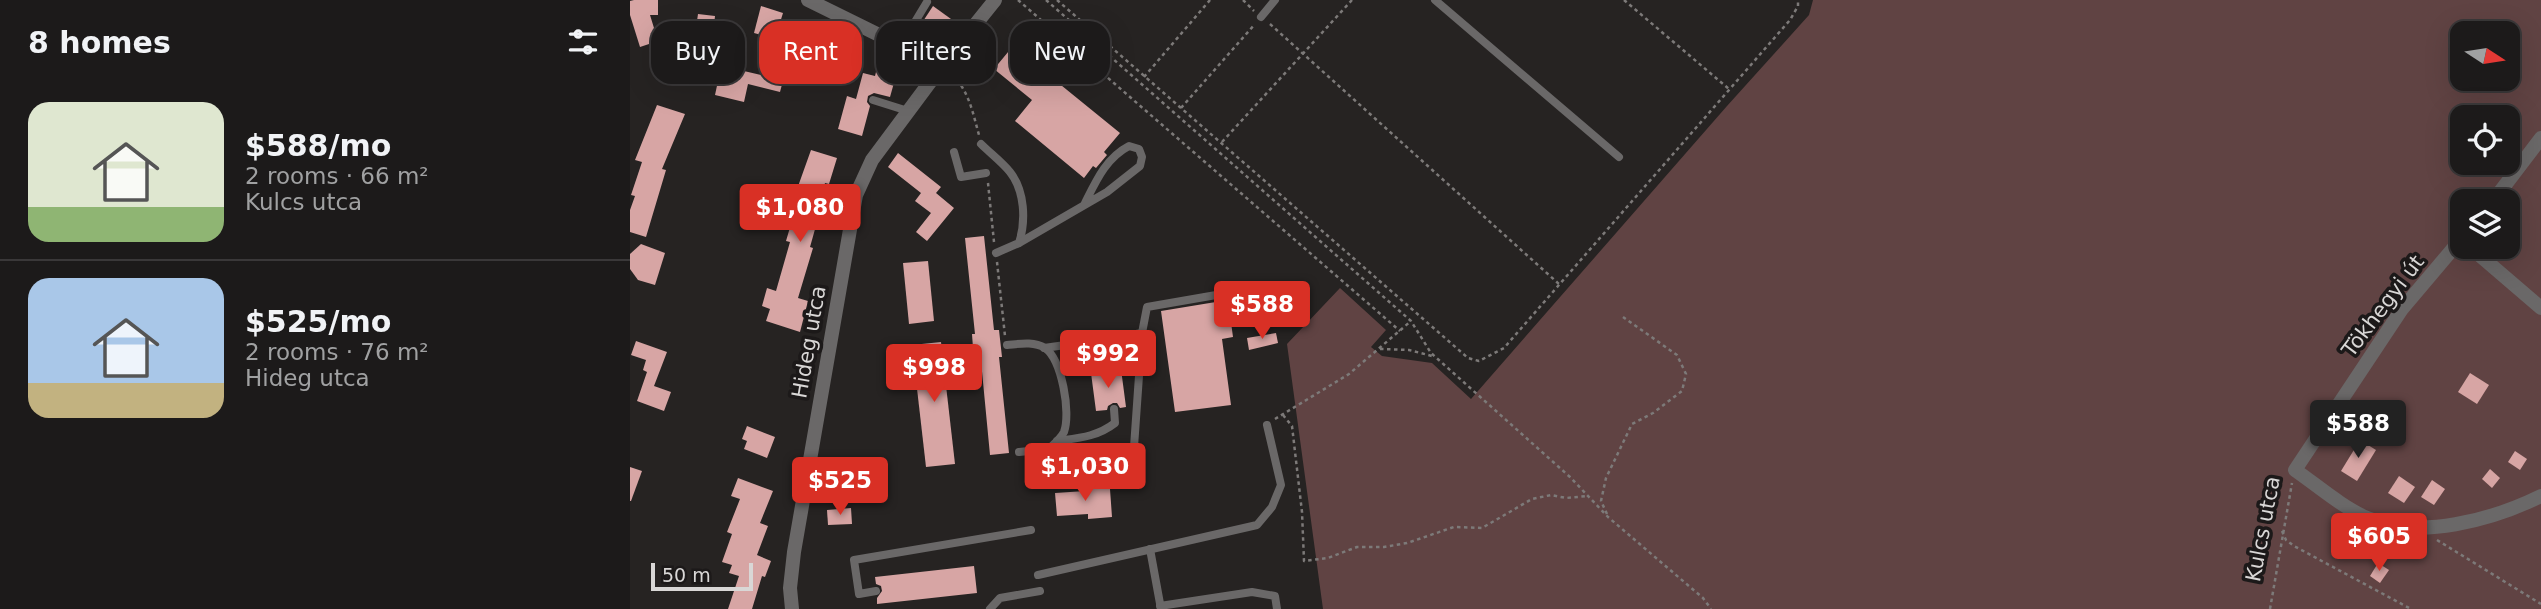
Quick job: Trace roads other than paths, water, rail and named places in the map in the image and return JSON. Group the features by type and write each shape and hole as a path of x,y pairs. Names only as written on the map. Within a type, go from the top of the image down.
{"street":[{"path":"808,0 876,33"},
{"name":"Hideg utca","path":"978,21 995,0"},
{"name":"Hideg utca","path":"792,609 790,588 794,552 856,195 872,160 928,84"},
{"path":"2502,189 2541,138"},
{"name":"Tökhegyi út","path":"2295,470 2402,309 2450,256"},
{"name":"Tökhegyi út","path":"2485,259 2541,307"},
{"name":"Kulcs utca","path":"2295,470 2365,517 2403,528 2456,524 2493,516 2541,496"}],"lane":[{"path":"1261,17 1275,0"},
{"path":"1435,0 1619,157"},
{"path":"916,21 927,2"},
{"path":"873,100 908,111"},
{"path":"981,144 1011,173 1020,194 1024,217 1019,243"},
{"path":"996,253 1019,243 1107,192 1140,166 1142,157 1139,149 1129,146 1115,156 1095,182 1085,203"},
{"path":"954,152 961,177 986,173"},
{"path":"1019,452 1049,449 1079,463 1092,479 1111,483 1126,481 1134,473 1142,333 1147,307 1245,289"},
{"path":"1044,348 1142,333"},
{"path":"1101,340 1108,371"},
{"path":"1006,345 1031,343 1044,348 1055,358 1061,373 1066,420 1063,433 1049,449"},
{"path":"1057,441 1094,435 1105,430 1115,423 1114,409"},
{"path":"1038,575 1257,525 1272,507 1280,485 1266,425"},
{"path":"1079,463 1134,447"},
{"path":"876,591 859,594 854,560 1031,530"},
{"path":"1150,549 1160,607 1252,592 1275,596 1277,609"},
{"path":"990,609 1000,598 1040,591"}]}
